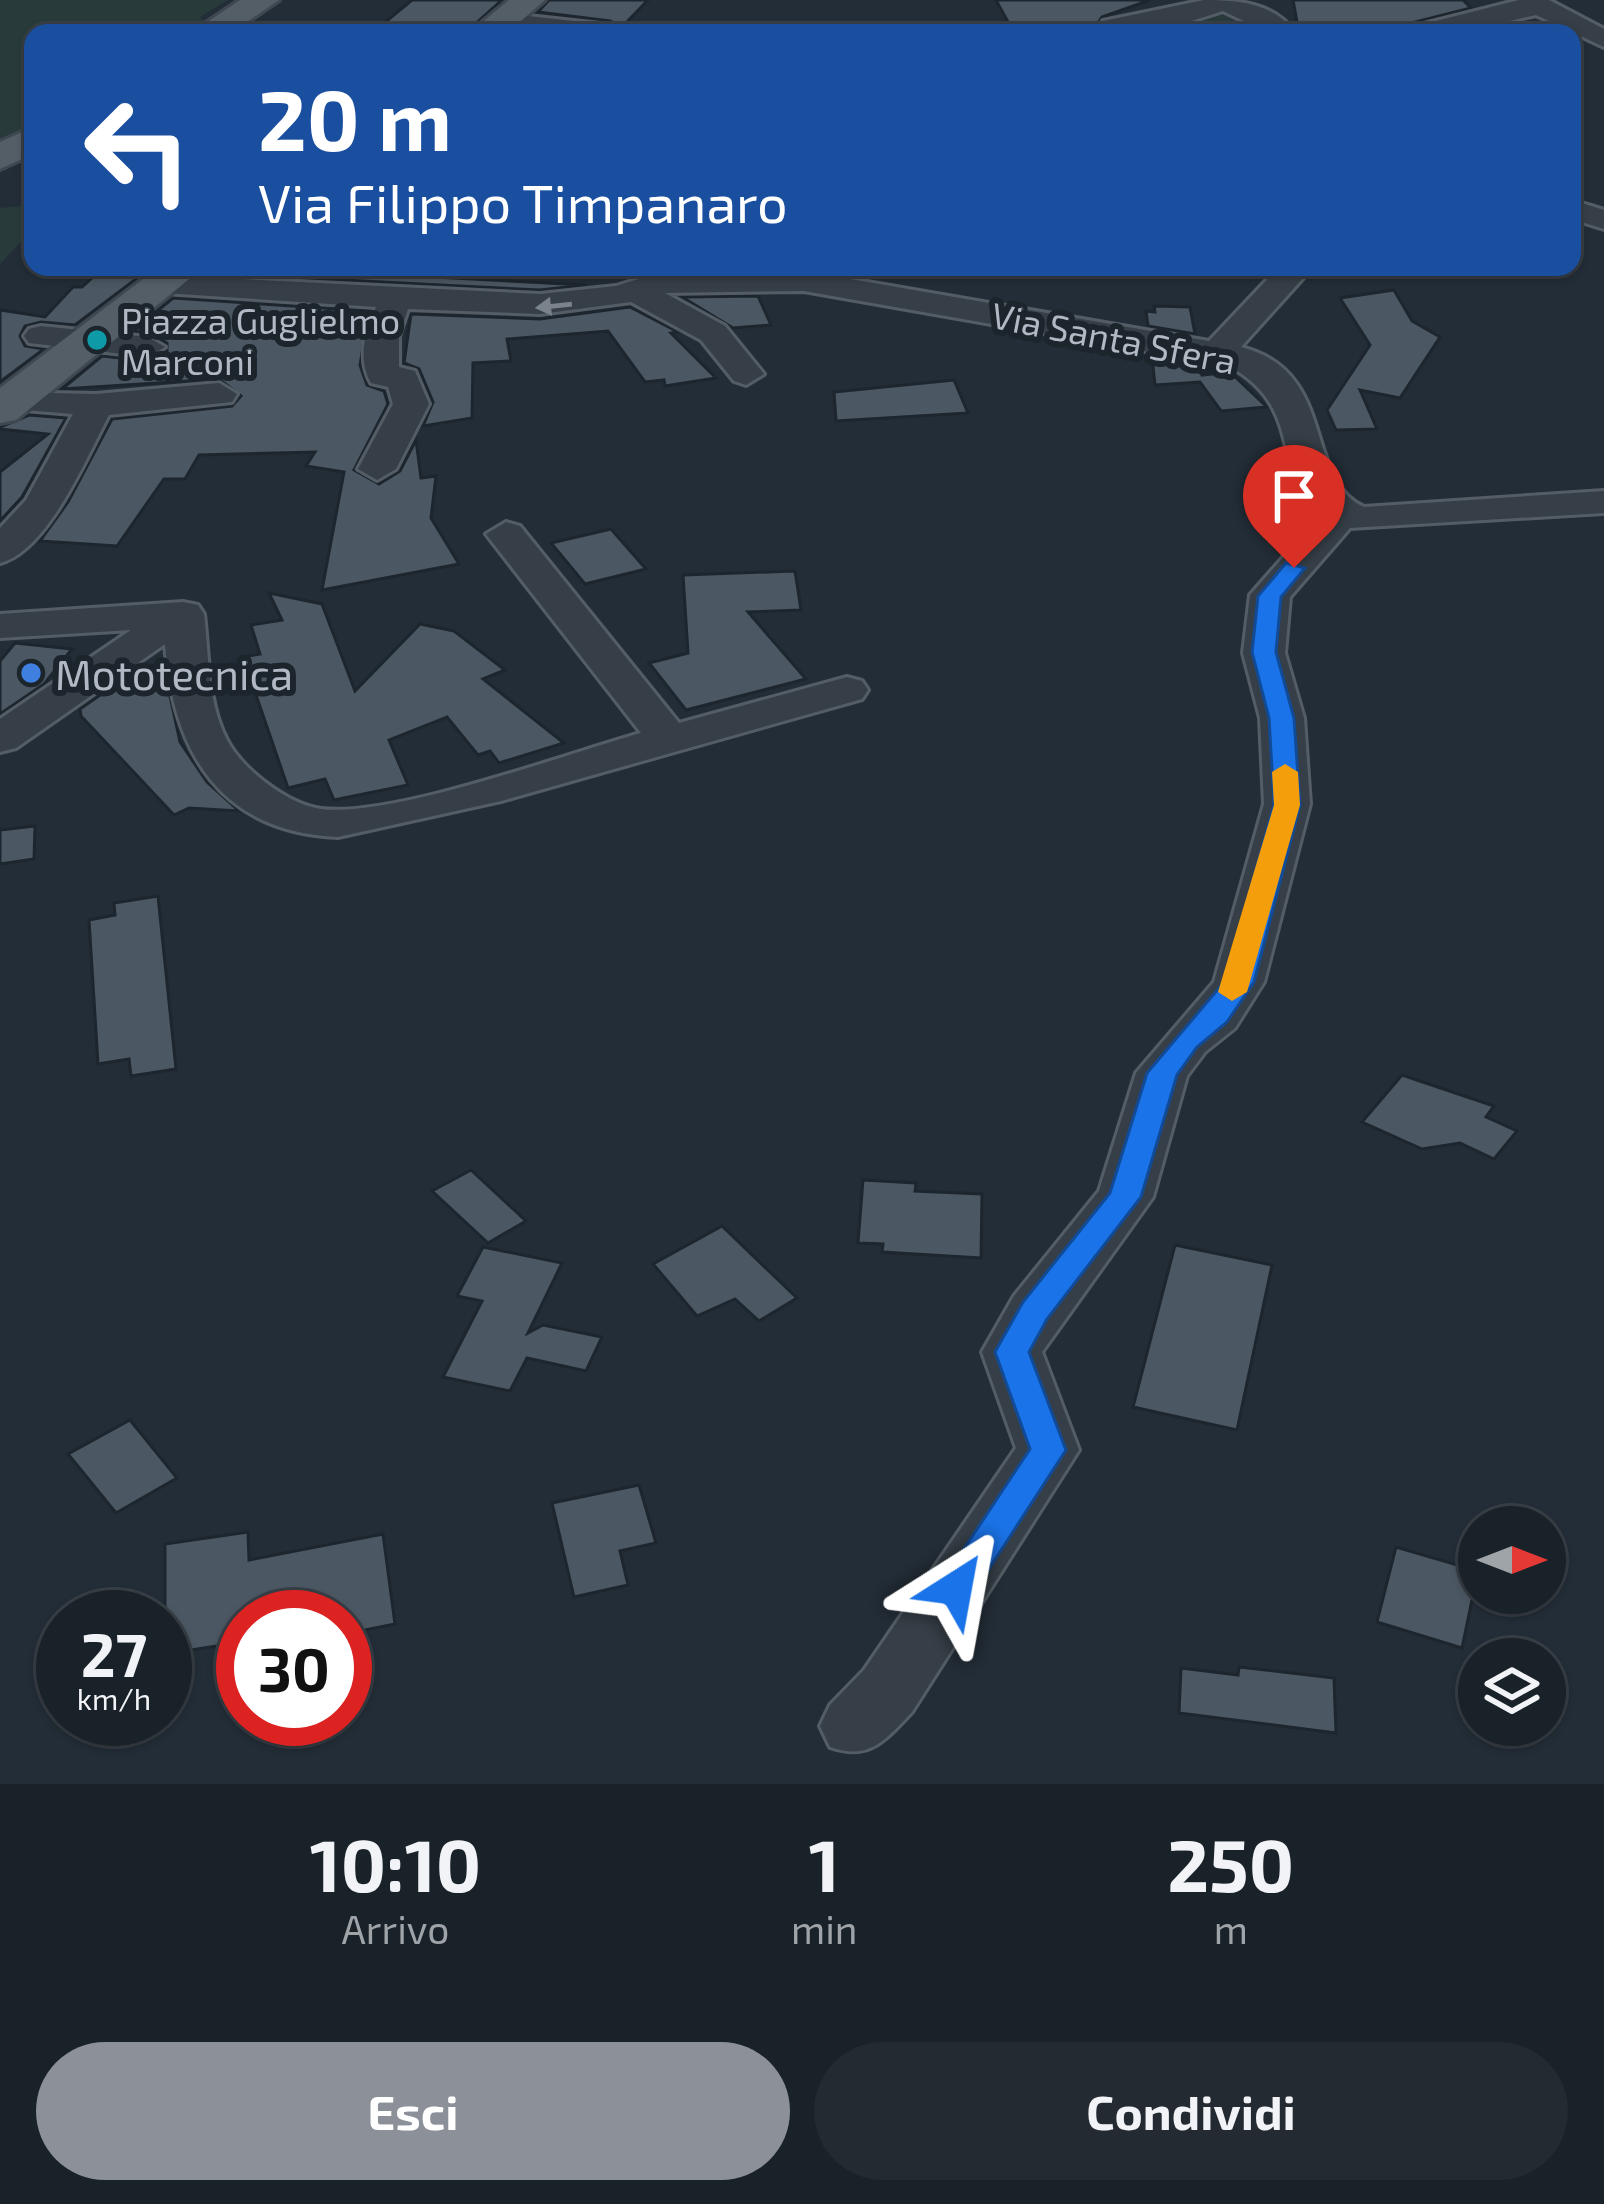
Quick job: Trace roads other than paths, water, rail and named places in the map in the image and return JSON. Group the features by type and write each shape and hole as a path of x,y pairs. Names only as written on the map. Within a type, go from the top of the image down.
{"main road":[{"path":"223,24 263,0"},
{"path":"4,179 24,151"},
{"path":"6,405 173,276"}],"street":[{"path":"1130,24 1179,16 1222,1 1276,24"},
{"path":"1456,24 1536,3 1576,24"},
{"path":"506,18 548,24"},
{"path":"173,276 396,299 551,307 640,293 684,276"},
{"name":"Via Santa Sfera","path":"734,276 804,281 1219,350 1277,382 1292,401 1320,493 1342,514"},
{"path":"1219,350 1289,276"},
{"path":"640,293 713,333 746,374"},
{"path":"377,469 410,404 403,379 383,376 379,334 396,299"},
{"path":"6,405 96,404 158,414 219,394"},
{"path":"0,551 42,505 96,404"},
{"path":"854,1726 888,1691 1048,1450 1012,1352 1035,1311 1125,1197 1162,1073 1187,1040 1217,1016 1239,982 1287,805 1282,718 1264,652 1270,596 1342,514 1390,521 1604,502"},
{"path":"506,534 669,739"},
{"path":"183,614 202,735 218,762 258,796 315,824 369,820 847,690"},
{"path":"0,626 183,614"},
{"path":"0,739 183,614"}],"place":[{"name":"Piazza Guglielmo Marconi","path":"97,340"},
{"name":"Mototecnica","path":"31,673"}]}
